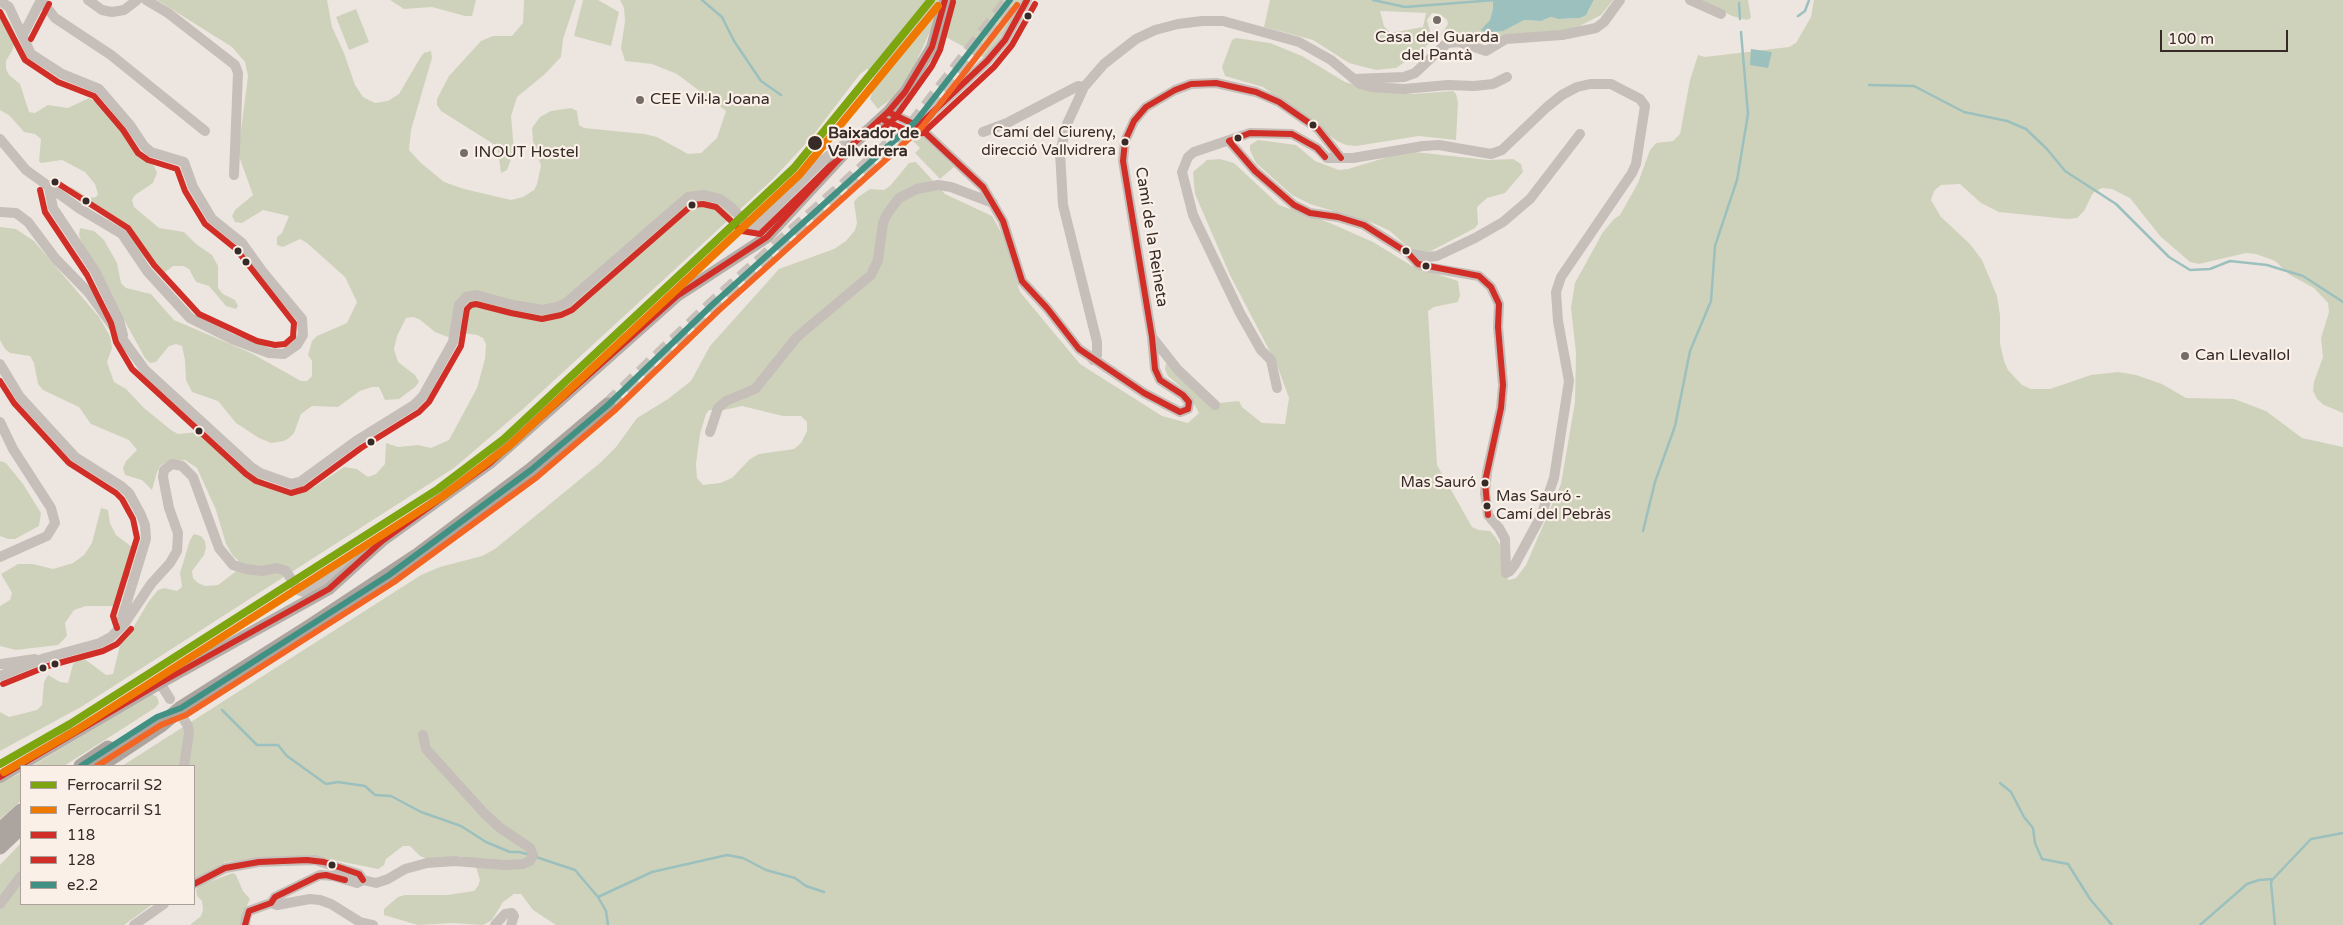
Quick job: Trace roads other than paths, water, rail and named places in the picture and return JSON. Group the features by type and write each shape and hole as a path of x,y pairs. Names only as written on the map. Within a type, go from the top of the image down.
{"highway":[{"path":"85,765 101,761 175,703 309,627 418,554 531,470 608,405"},
{"path":"0,830 20,812"},
{"path":"0,847 20,828"}],"main road":[{"path":"20,765 160,683 320,595 382,541 490,463 677,296 767,236 853,144 888,112 925,61 932,47 945,0"},
{"path":"0,777 20,765"}],"street":[{"path":"23,35 27,31 41,0 55,18 111,54 205,131"},
{"path":"88,0 102,10 112,12 124,10 137,0"},
{"path":"146,0 168,13 235,65 238,74 234,175"},
{"path":"1354,79 1404,77 1415,73 1447,43 1459,42 1486,51 1506,39 1562,35 1596,28 1604,22 1620,0"},
{"path":"1690,0 1720,14"},
{"path":"0,1 9,7 23,35 28,51 62,74 100,89 147,150 159,156 180,159 184,162 193,187 212,219 238,238 302,319 304,330 300,341 294,349 284,354 274,354 254,349 190,318 147,272 122,234 80,210 49,188 22,166 0,139"},
{"path":"918,126 993,54 1005,40 1026,3"},
{"path":"1093,360 1097,355 1097,342 1066,220 1060,176 1060,152 1063,138 1084,87 1112,58 1140,37 1167,26 1202,20 1234,23 1298,42 1331,60 1354,79 1366,86 1404,89 1493,84 1507,77"},
{"name":"Camí de la Reineta","path":"1215,405 1178,370 1152,337 1123,161 1130,129 1139,113 1175,90 1199,83 1216,83 1256,92 1279,102 1313,124 1341,158"},
{"path":"1229,141 1254,171 1294,205 1310,213 1338,217 1364,225 1408,253 1418,264 1479,276 1491,287 1499,304 1502,396 1486,482 1488,515 1505,539 1506,573 1514,566 1541,516 1554,478 1569,381 1558,321 1556,292 1562,277 1632,173 1636,164 1645,106 1640,99 1617,86 1590,84 1577,87 1562,95 1502,150 1487,154 1439,145 1408,148 1353,158 1327,158 1317,148 1292,134 1250,133 1202,148 1188,157 1182,172 1192,216 1240,313 1261,350 1271,360 1277,388"},
{"path":"983,132 1007,123 1078,86 1084,87"},
{"path":"888,112 918,126 983,187 1003,221 1022,281 1047,308 1070,339 1093,360 1167,406 1184,412 1189,405 1187,398 1164,384 1156,374 1152,337"},
{"path":"1408,253 1428,257 1437,256 1503,222 1530,199 1580,134"},
{"path":"0,212 16,213 28,222 55,258 89,293 124,338 133,356 145,370 252,466 283,483 296,483 414,405 423,396 453,342 459,305 466,297 476,295 513,305 543,310 554,309 566,303 688,197 709,196 720,199 731,207 747,224 753,227 760,224 824,159 846,143 853,144"},
{"path":"710,432 716,412 722,404 755,389 797,337 871,276 878,260 883,223 899,198 917,189 938,185 951,187 993,203"},
{"path":"49,188 53,208 95,271 120,320 124,338"},
{"path":"0,364 20,397 75,457 129,493 141,515 145,525 146,539 122,618 124,623"},
{"path":"0,422 13,449 51,508 55,523 47,536 0,557"},
{"path":"0,676 46,658 100,643 115,633 124,623 154,579 170,563 177,551 178,533 169,508 163,477 164,470 172,464 182,466 193,477 216,541 227,560 233,565 262,571 277,568 286,571 298,590 308,591 323,583 352,556 356,556 360,560"},
{"path":"0,664 46,658"},
{"path":"160,683 175,703"},
{"path":"184,765 189,734 188,726"},
{"path":"272,903 273,898 320,875 333,876 357,883 362,880 382,882 405,869 427,863 455,860 504,865 527,862 532,857 530,848 499,827 484,813 426,749 423,735"},
{"path":"195,883 217,871 232,867 259,862 307,860 324,862 359,874 362,880"},
{"path":"0,904 20,877"},
{"path":"245,925 246,917 251,910 272,903 277,905 310,899 331,904 360,922 373,925"},
{"path":"134,925 163,905"},
{"path":"495,925 505,914 512,912 514,918 511,925"}],"water":[{"path":"1493,0 1594,0 1586,15 1580,18 1558,19 1551,17 1541,21 1524,20 1503,31 1486,33 1481,30 1490,20"},
{"path":"1751,49 1772,52 1768,68 1750,65"}],"waterway":[{"path":"702,0 722,17 734,41 761,81 781,95"},
{"path":"1373,0 1405,7 1495,0"},
{"path":"1798,16 1805,11 1809,0"},
{"path":"1739,3 1740,19"},
{"path":"1643,531 1655,482 1675,426 1690,351 1711,301 1715,246 1737,180 1748,114 1741,32"},
{"path":"1869,85 1914,86 1964,112 2007,121 2026,129 2047,149 2065,171 2116,204 2169,257 2190,270 2210,269 2230,261 2267,265 2303,276 2343,302"},
{"path":"222,710 257,745 278,745 287,756 326,784 338,782 365,786 375,795 391,796 421,812 461,826 486,842 510,852 531,855"},
{"path":"2000,783 2011,792 2024,817 2033,828 2035,843 2042,859 2068,864 2090,899 2112,925"},
{"path":"2200,925 2247,884 2259,880 2273,879 2311,839 2343,833"},
{"path":"536,857 575,870 598,897 652,872 727,855 743,858 766,870 795,878 806,886 824,892"},
{"path":"2272,880 2275,925"},
{"path":"598,897 606,911 608,925"}],"tunnel":[{"path":"608,405 712,305 916,121 1010,0"},
{"path":"175,706 188,726"}],"railway":[{"path":"0,767 17,755"}],"rail line":[{"name":"S2","path":"0,764 70,724 438,489 504,439 794,168 931,0"},
{"name":"S1","path":"4,772 75,731 443,496 509,446 800,174 938,6"}],"place":[{"name":"Casa del Guarda del Pantà","path":"1437,20"},
{"name":"CEE Vil·la Joana","path":"640,100"},
{"name":"Camí del Ciureny, direcció Vallvidrera","path":"1125,142"},
{"name":"Baixador de Vallvidrera","path":"815,143"},
{"name":"INOUT Hostel","path":"464,153"},
{"name":"Can Llevallol","path":"2185,356"},
{"name":"Mas Sauró","path":"1485,483"},
{"name":"Mas Sauró - Camí del Pebràs","path":"1487,506"}]}
